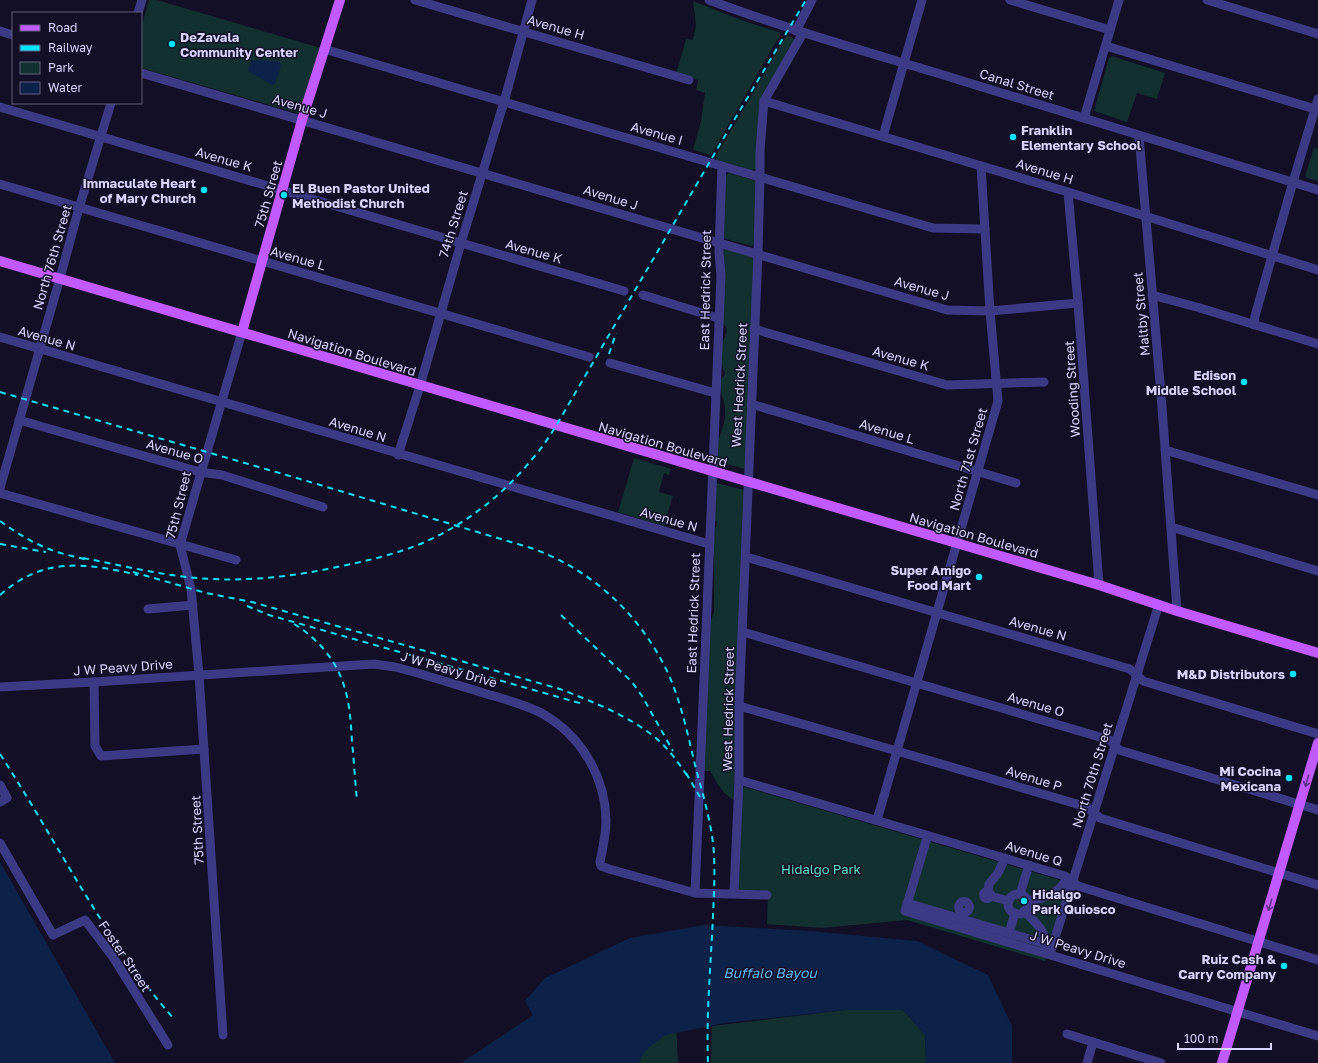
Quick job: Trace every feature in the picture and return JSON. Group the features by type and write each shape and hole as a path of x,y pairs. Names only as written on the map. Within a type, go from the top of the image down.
{"main road":[{"name":"75th Street","path":"242,332 302,120 340,0"},
{"name":"Navigation Boulevard","path":"0,261 1099,585 1177,611 1318,654"},
{"path":"1222,1063 1318,743"}],"street":[{"path":"138,12 142,0"},
{"name":"Avenue H","path":"415,0 690,80"},
{"name":"74th Street","path":"398,455 420,386 461,243 504,102 532,0"},
{"name":"Canal Street","path":"709,0 800,32 1318,190"},
{"name":"West Hedrick Street","path":"734,893 739,780 739,706 746,557 747,482 758,254 760,151 764,101 800,32 812,0"},
{"path":"883,136 922,0"},
{"path":"1010,0 1110,30"},
{"path":"1084,118 1119,0"},
{"path":"1207,0 1318,34"},
{"path":"0,31 12,35"},
{"path":"1106,46 1316,110"},
{"name":"Avenue I","path":"324,49 933,228 985,229"},
{"name":"Avenue J","path":"142,73 483,172 948,310 990,310 1078,303"},
{"path":"1254,325 1255,316 1318,99"},
{"name":"Avenue H","path":"764,101 1068,192 1318,270"},
{"name":"North 76th Street","path":"0,488 111,104"},
{"name":"Avenue K","path":"0,107 624,291"},
{"name":"Maltby Street","path":"1139,136 1177,611"},
{"name":"East Hedrick Street","path":"695,893 718,318 721,276 719,242 722,166"},
{"name":"North 71st Street","path":"877,820 998,400 990,310 981,166"},
{"name":"Avenue L","path":"0,184 589,357"},
{"name":"Wooding Street","path":"1068,192 1078,303 1099,585"},
{"path":"643,295 718,318"},
{"path":"1152,295 1318,344"},
{"name":"Avenue K","path":"754,329 947,385 1044,382"},
{"name":"75th Street","path":"223,1035 200,674 191,589 180,545 242,332"},
{"name":"Avenue N","path":"0,337 223,401 398,455 709,544"},
{"path":"610,363 715,393"},
{"name":"Avenue L","path":"751,404 1016,483"},
{"name":"Avenue O","path":"19,420 200,472 222,475 323,507"},
{"path":"1165,450 1318,496"},
{"path":"0,493 236,560"},
{"path":"1170,527 1318,571"},
{"name":"Avenue N","path":"746,557 1130,669 1143,680 1318,734"},
{"name":"North 70th Street","path":"1047,950 1094,813 1159,604"},
{"path":"148,608 193,605"},
{"name":"Avenue O","path":"743,632 1110,740 1119,750 1318,810"},
{"name":"J W Peavy Drive","path":"0,687 374,664 395,666 520,704 559,724 584,750 597,777 604,803 606,820 605,837 600,862 602,866 695,893 767,895"},
{"path":"94,682 95,746 101,756 204,749"},
{"name":"Avenue P","path":"739,706 1087,807 1100,818 1318,884"},
{"name":"Avenue Q","path":"739,780 1065,876 1078,886 1318,960"},
{"path":"0,785 7,798 0,802"},
{"path":"926,841 908,903 1009,933 1047,950 1047,942 1042,930 1024,911"},
{"name":"Foster Street","path":"0,844 53,935 85,920 113,957 168,1045"},
{"path":"987,895 989,884 998,873 1006,858"},
{"path":"1020,894 1029,865"},
{"path":"1027,901 1051,895 1070,880"},
{"path":"1008,901 1014,895 1020,894"},
{"path":"1008,901 1010,909 1014,913 1024,911 1027,906 1027,901 1020,894"},
{"path":"968,904 987,895 1008,901"},
{"name":"J W Peavy Drive","path":"908,903 905,911 911,914 1047,950 1318,1036"},
{"path":"1009,933 1014,913"},
{"path":"1068,1034 1162,1063"},
{"path":"1087,1063 1094,1042"}],"green space":[{"path":"149,0 157,0 321,48 301,114 142,68 142,25"},
{"path":"693,1 741,20 781,33 711,155 693,150 701,121 705,93 696,90 698,80 676,74 686,39 693,40 696,26"},
{"path":"787,35 795,41 766,93 757,169 751,170 716,160 716,156"},
{"path":"1112,56 1165,73 1157,99 1137,93 1127,122 1094,111 1109,58"},
{"path":"1314,148 1318,149 1318,181 1305,176"},
{"path":"729,173 756,181 755,242 752,246 723,237 726,176"},
{"path":"725,249 753,256 755,259 746,467 744,469 717,461 718,439 725,417 725,406 720,386 722,377 725,373 721,363 720,351 727,330 721,323 723,252"},
{"path":"634,458 671,469 669,475 664,473 659,492 673,496 664,526 618,512"},
{"path":"716,483 744,490 734,800 723,791 710,771 702,771 711,620 714,613 713,555 715,528 717,526 717,521 714,521"},
{"name":"Hidalgo Park","path":"745,787 1070,883 1045,961 907,920 822,928 767,924 768,892 737,890 741,791"},
{"path":"845,1010 903,1010 925,1035 926,1063 711,1063 712,1026"},
{"path":"676,1024 678,1063 624,1063"}],"water":[{"path":"251,60 279,61 281,65 275,84 272,85 248,71"},
{"path":"0,862 115,1063 0,1063"},
{"name":"Buffalo Bayou","path":"704,925 810,931 917,941 988,975 1012,1026 1012,1063 926,1063 925,1035 903,1010 845,1010 725,1023 665,1035 645,1051 638,1063 461,1063 533,1015 525,1001 545,978 630,938"}],"railway":[{"path":"83,558 147,571 195,578 243,579 306,573 372,559 398,552 425,542 460,523 492,500 520,473 553,430 806,0"},
{"path":"609,354 616,333"},
{"path":"0,392 531,548 574,568 612,596 643,632 657,652 668,673 677,695 684,719 709,821 714,854 714,877 708,1007 708,1063"},
{"path":"0,521 34,543 57,552 87,560"},
{"path":"0,544 46,552"},
{"path":"0,595 16,582 49,568 83,566 138,575"},
{"path":"133,572 206,593 252,602 560,689 611,710 635,723 657,739 666,748 689,778"},
{"path":"247,606 269,615 583,704"},
{"path":"561,615 632,682 642,696 673,751"},
{"path":"294,624 301,628 320,645 329,656 341,678 350,715 357,800"},
{"path":"0,754 103,923 125,956 174,1019"},
{"path":"686,773 700,797"}],"place":[{"name":"DeZavala Community Center","path":"172,44"},
{"name":"Franklin Elementary School","path":"1013,137"},
{"name":"Immaculate Heart of Mary Church","path":"204,190"},
{"name":"El Buen Pastor United Methodist Church","path":"284,195"},
{"name":"Edison Middle School","path":"1244,382"},
{"name":"Super Amigo Food Mart","path":"979,577"},
{"name":"M&D Distributors","path":"1293,674"},
{"name":"Mi Cocina Mexicana","path":"1289,778"},
{"name":"Hidalgo Park Quiosco","path":"1024,901"},
{"name":"Ruiz Cash & Carry Company","path":"1284,966"}]}
